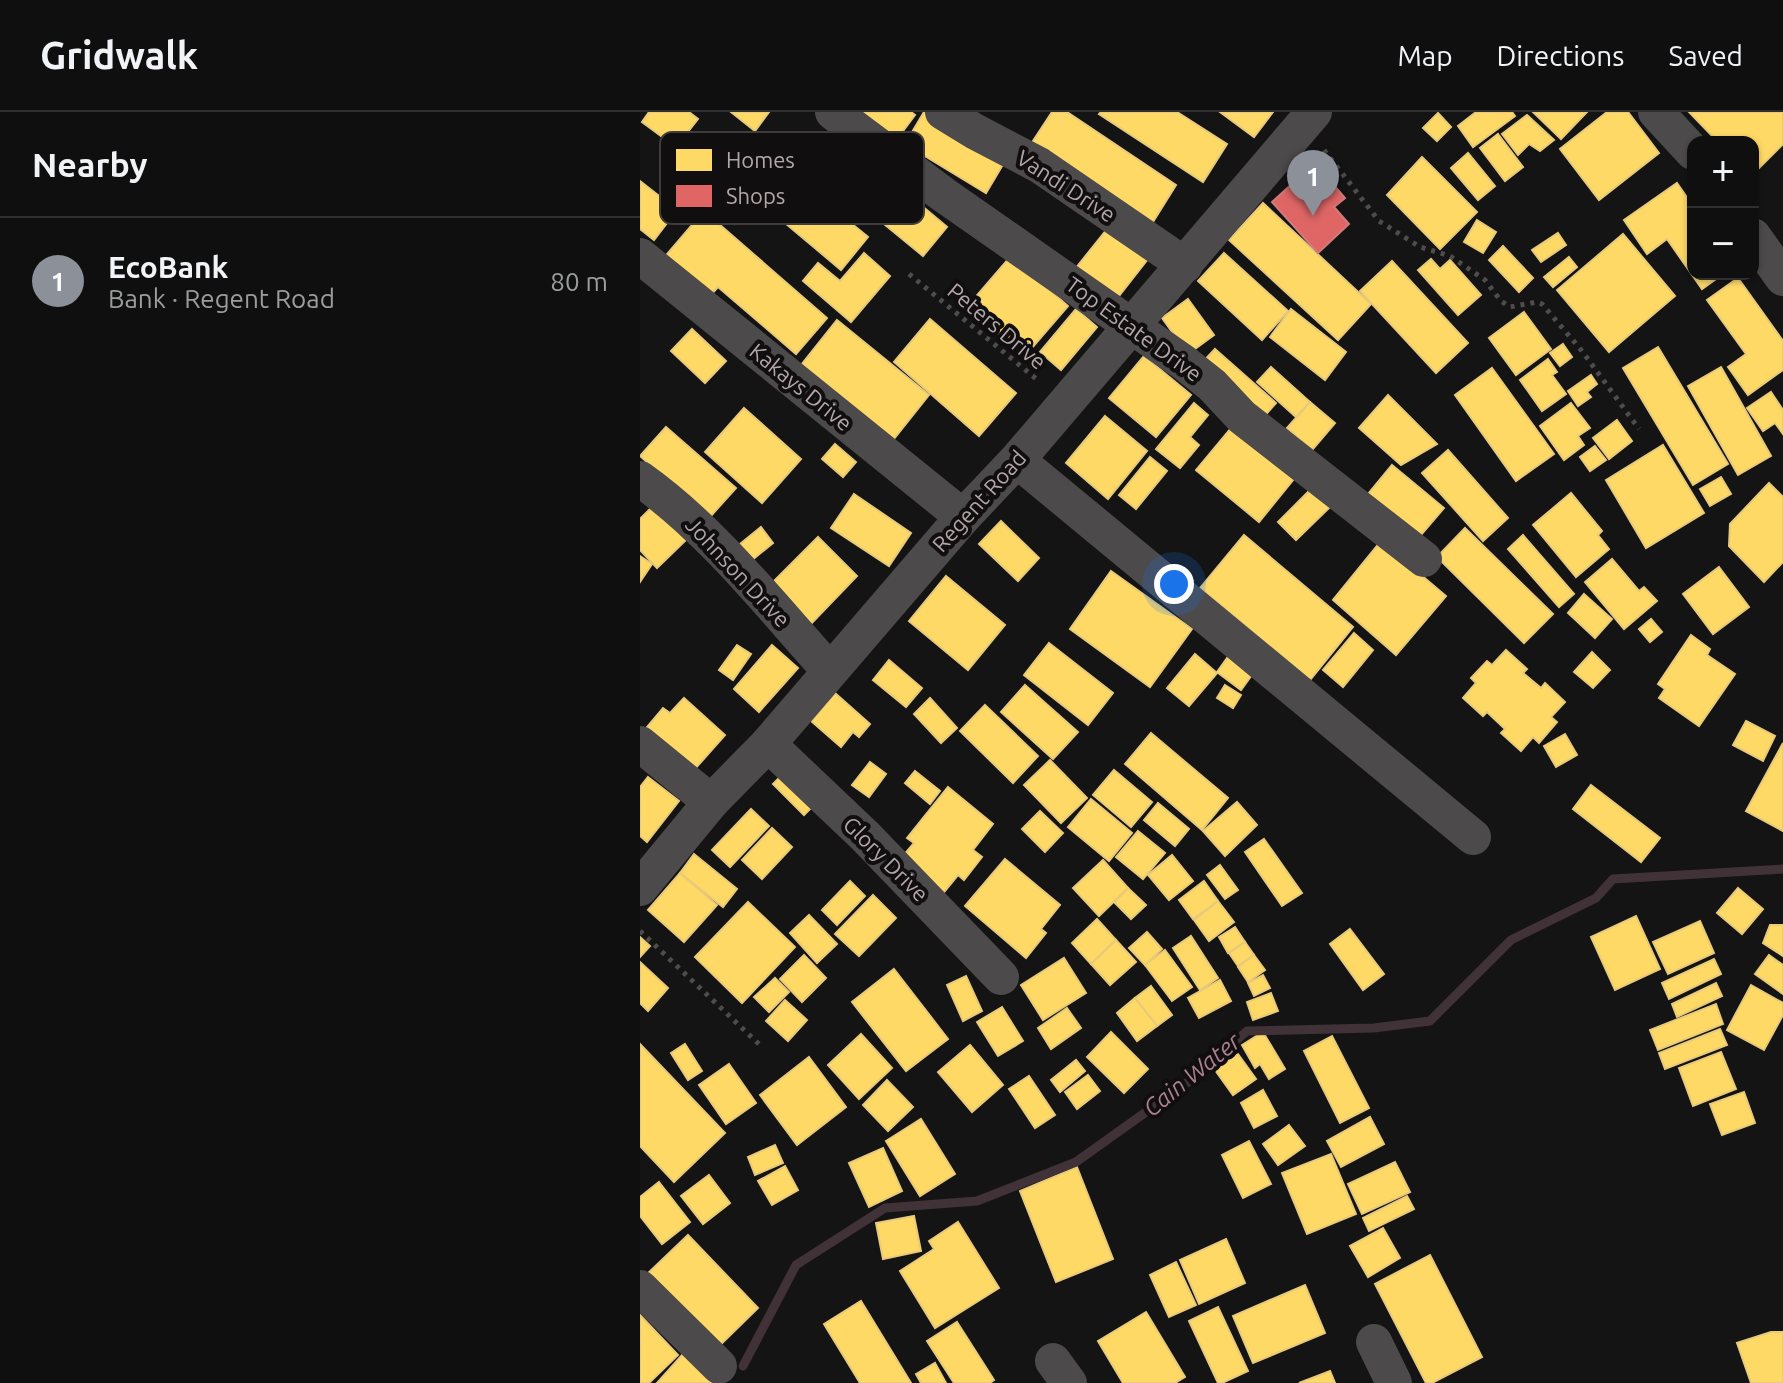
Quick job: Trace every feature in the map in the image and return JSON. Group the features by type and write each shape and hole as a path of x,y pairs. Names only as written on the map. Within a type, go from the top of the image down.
{"street":[{"name":"Top Estate Drive","path":"833,112 860,132"},
{"name":"Vandi Drive","path":"943,112 1039,165 1185,265"},
{"path":"1656,112 1687,146"},
{"name":"Regent Road","path":"640,888 711,802 768,744 963,517 1017,460 1309,117"},
{"name":"Top Estate Drive","path":"924,180 1212,385 1242,417 1424,559"},
{"path":"1759,244 1783,278"},
{"name":"Kakays Drive","path":"640,256 963,517"},
{"path":"1017,460 1473,837"},
{"name":"Johnson Drive","path":"640,479 672,502 830,671"},
{"path":"640,744 711,802"},
{"name":"Glory Drive","path":"768,744 865,836 1001,977"},
{"path":"640,1288 719,1366"},
{"path":"1374,1342 1394,1383"}],"path":[{"path":"1309,117 1379,221 1420,247 1450,256 1485,280 1501,301 1510,307 1537,302 1542,304 1582,351 1639,429"},
{"name":"Peters Drive","path":"909,274 1065,403"},
{"path":"640,931 762,1047"}],"building: Homes":[{"path":"649,112 689,112 698,119 688,132 660,132 660,135 642,122"},
{"path":"731,112 769,112 755,131"},
{"path":"861,112 911,112 915,115 902,132 888,132"},
{"path":"924,112 1005,161 986,193 924,155 924,132 912,132"},
{"path":"1052,112 1067,112 1176,185 1151,225 1031,144"},
{"path":"1177,112 1227,144 1203,182 1099,114"},
{"path":"1220,112 1273,112 1254,137"},
{"path":"1476,112 1512,112 1515,116 1473,147 1458,126"},
{"path":"1533,112 1587,112 1561,139"},
{"path":"1607,112 1628,112 1659,153 1599,200 1560,149"},
{"path":"1689,112 1783,112 1783,144 1759,168 1759,136 1712,136"},
{"path":"1438,113 1451,127 1437,141 1423,128"},
{"path":"1527,115 1554,140 1540,151 1529,144 1518,155 1502,134"},
{"path":"1498,134 1523,167 1505,181 1480,148"},
{"path":"1468,153 1495,186 1478,200 1451,168"},
{"path":"1422,157 1477,212 1440,249 1387,195"},
{"path":"640,181 660,197 660,224 666,224 654,240 640,229"},
{"path":"1677,183 1687,197 1687,268 1667,239 1647,254 1624,220"},
{"path":"1263,203 1371,304 1338,340 1229,240"},
{"path":"924,208 947,227 923,256 884,224 924,224"},
{"path":"1477,220 1496,232 1483,253 1464,242"},
{"path":"693,224 719,224 827,318 796,354 718,287 707,299 662,260"},
{"path":"786,224 852,224 868,237 841,270"},
{"path":"1108,228 1148,259 1115,301 1075,269"},
{"path":"1558,233 1566,245 1541,262 1532,250"},
{"path":"1623,234 1675,296 1609,352 1557,290"},
{"path":"1503,246 1533,278 1519,292 1489,260"},
{"path":"864,253 890,276 851,322 803,281 818,263 840,281"},
{"path":"1224,253 1288,311 1262,340 1198,281"},
{"path":"1011,256 1068,306 1024,357 967,307"},
{"path":"1569,257 1577,267 1553,287 1544,277"},
{"path":"1431,259 1440,269 1450,260 1481,295 1458,315 1418,270"},
{"path":"1392,261 1468,343 1436,373 1360,291"},
{"path":"1696,280 1715,280 1702,289"},
{"path":"1739,280 1783,341 1783,370 1748,395 1728,367 1746,354 1707,300"},
{"path":"1188,299 1214,335 1188,354 1162,318"},
{"path":"1076,309 1097,327 1061,370 1040,352"},
{"path":"1291,309 1346,352 1325,380 1270,337"},
{"path":"1524,312 1551,349 1516,375 1489,338"},
{"path":"930,319 1016,393 979,436 894,362"},
{"path":"837,320 929,395 889,445 797,370"},
{"path":"692,329 726,361 705,383 671,351"},
{"path":"1563,344 1572,357 1560,366 1550,353"},
{"path":"1658,347 1728,464 1693,485 1623,368"},
{"path":"1215,349 1276,403 1261,420 1200,365"},
{"path":"1144,356 1191,395 1156,437 1109,398"},
{"path":"1548,359 1557,372 1552,375 1566,394 1542,411 1520,380"},
{"path":"1271,367 1310,402 1296,417 1257,382"},
{"path":"1721,367 1771,456 1738,475 1688,386"},
{"path":"1492,368 1554,454 1516,481 1455,395"},
{"path":"1591,375 1597,384 1587,392 1591,397 1578,406 1568,391"},
{"path":"1771,392 1783,410 1783,434 1775,423 1763,431 1747,408"},
{"path":"1388,395 1437,444 1401,465 1359,428"},
{"path":"1310,402 1335,423 1312,450 1287,428"},
{"path":"1194,403 1208,415 1190,437 1199,445 1180,468 1156,449"},
{"path":"1571,403 1590,428 1578,436 1584,445 1564,460 1540,426"},
{"path":"744,408 801,459 762,503 705,452"},
{"path":"1105,416 1147,451 1108,499 1066,463"},
{"path":"1617,420 1632,441 1609,459 1593,438"},
{"path":"666,427 736,488 709,518 640,456"},
{"path":"1232,427 1294,479 1259,522 1196,470"},
{"path":"835,444 856,462 843,477 822,459"},
{"path":"1663,445 1704,513 1646,548 1606,480"},
{"path":"1595,446 1606,460 1590,471 1580,457"},
{"path":"1448,450 1508,518 1483,541 1422,473"},
{"path":"1150,457 1167,471 1136,509 1119,495"},
{"path":"1392,465 1444,508 1414,543 1363,500"},
{"path":"1721,477 1731,494 1710,506 1700,489"},
{"path":"1769,483 1783,497 1783,562 1764,582 1729,546 1730,524"},
{"path":"1313,487 1331,506 1296,540 1278,522"},
{"path":"1571,493 1602,531 1598,535 1609,549 1576,577 1533,525"},
{"path":"854,494 911,533 889,566 831,528"},
{"path":"654,505 686,540 657,568 640,550 640,519"},
{"path":"1001,521 1039,558 1018,581 979,544"},
{"path":"761,527 773,543 746,565 734,549"},
{"path":"1465,528 1553,614 1524,643 1437,557"},
{"path":"1244,535 1353,627 1310,680 1200,588"},
{"path":"1523,535 1574,594 1559,607 1508,549"},
{"path":"818,537 857,576 806,629 766,589"},
{"path":"1381,541 1446,596 1396,655 1333,600"},
{"path":"640,556 652,564 640,582"},
{"path":"1612,559 1639,591 1644,587 1657,601 1624,629 1585,582"},
{"path":"1719,567 1749,607 1713,634 1683,594"},
{"path":"1111,571 1192,629 1150,687 1070,629"},
{"path":"946,576 1005,625 968,670 909,621"},
{"path":"1584,594 1612,619 1595,638 1568,613"},
{"path":"1651,619 1662,632 1650,642 1639,629"},
{"path":"1354,633 1373,650 1343,687 1323,670"},
{"path":"1691,635 1710,649 1707,655 1735,674 1699,726 1659,698 1665,689 1658,684"},
{"path":"1049,643 1113,693 1088,725 1024,675"},
{"path":"737,645 751,654 733,680 719,670"},
{"path":"772,645 798,668 759,712 734,689"},
{"path":"1506,650 1527,669 1523,673 1541,688 1545,683 1565,702 1551,717 1557,722 1539,743 1533,737 1521,751 1501,733 1505,729 1487,712 1483,716 1463,698 1476,683 1471,678 1487,661 1492,665"},
{"path":"1592,652 1610,670 1593,688 1574,672"},
{"path":"1195,654 1217,673 1189,706 1167,688"},
{"path":"1230,654 1254,672 1241,690 1217,672"},
{"path":"889,660 922,688 906,707 873,680"},
{"path":"1025,685 1078,732 1053,759 1001,712"},
{"path":"1225,685 1241,695 1233,708 1217,698"},
{"path":"835,693 870,724 859,737 853,732 841,747 811,721"},
{"path":"684,698 725,735 694,770 642,733 663,708 670,713"},
{"path":"930,698 957,728 941,743 914,714"},
{"path":"985,705 1038,756 1013,783 960,731"},
{"path":"1746,721 1775,736 1763,761 1733,745"},
{"path":"1151,733 1228,798 1202,830 1125,764"},
{"path":"1565,734 1577,755 1556,767 1544,746"},
{"path":"1783,743 1783,831 1746,811"},
{"path":"1050,760 1087,798 1061,823 1024,785"},
{"path":"870,762 886,774 869,797 852,785"},
{"path":"1114,770 1152,802 1131,827 1093,795"},
{"path":"915,771 940,791 930,804 905,783"},
{"path":"782,775 813,806 804,815 773,784"},
{"path":"648,777 679,801 647,842 640,836 640,787"},
{"path":"1591,785 1660,838 1641,862 1573,809"},
{"path":"948,787 993,824 973,850 982,857 964,880 958,875 940,897 898,862 914,843 907,838"},
{"path":"1091,799 1132,833 1109,861 1068,827"},
{"path":"1237,802 1257,825 1225,856 1203,831"},
{"path":"1158,803 1189,829 1175,846 1144,820"},
{"path":"751,809 769,826 730,867 712,850"},
{"path":"1040,811 1063,833 1045,852 1022,829"},
{"path":"772,828 792,847 762,879 742,860"},
{"path":"1138,831 1165,853 1143,879 1116,857"},
{"path":"1264,839 1302,893 1282,906 1245,852"},
{"path":"694,854 737,889 723,907 680,873"},
{"path":"1172,855 1193,881 1169,900 1148,875"},
{"path":"1005,859 1060,905 1041,929 1046,933 1026,958 965,906"},
{"path":"1103,860 1128,888 1099,916 1073,888"},
{"path":"1220,865 1238,890 1225,899 1207,875"},
{"path":"680,873 717,905 684,942 648,910"},
{"path":"850,881 865,896 837,925 822,910"},
{"path":"1204,881 1218,901 1193,919 1179,900"},
{"path":"1128,888 1146,905 1131,919 1114,902"},
{"path":"1738,888 1763,909 1742,934 1717,913"},
{"path":"873,895 896,918 859,956 835,934"},
{"path":"1218,901 1234,922 1209,941 1194,920"},
{"path":"748,902 795,947 742,1003 695,957"},
{"path":"809,915 837,944 817,963 790,933"},
{"path":"1636,916 1660,969 1615,990 1591,937"},
{"path":"1097,919 1116,940 1091,964 1072,943"},
{"path":"1700,921 1714,953 1668,974 1653,942"},
{"path":"1770,925 1783,925 1783,956 1763,943"},
{"path":"1235,927 1245,942 1228,953 1219,937"},
{"path":"1350,929 1384,974 1363,990 1330,944"},
{"path":"1147,932 1162,949 1145,965 1129,948"},
{"path":"1191,936 1218,978 1200,990 1173,948"},
{"path":"640,937 650,946 640,957"},
{"path":"1116,940 1136,962 1110,985 1091,964"},
{"path":"1245,942 1254,955 1238,966 1229,953"},
{"path":"1165,950 1192,987 1172,1001 1145,965"},
{"path":"804,955 826,978 802,1002 780,979"},
{"path":"1254,955 1265,970 1248,982 1238,967"},
{"path":"1769,955 1783,965 1783,994 1755,974"},
{"path":"1064,958 1086,993 1043,1020 1021,985"},
{"path":"1714,959 1721,974 1669,999 1662,983"},
{"path":"640,962 668,988 648,1011 640,1003"},
{"path":"894,969 948,1039 906,1071 852,1002"},
{"path":"1263,975 1270,988 1254,996 1248,983"},
{"path":"966,976 982,1011 963,1021 947,985"},
{"path":"775,978 789,992 769,1012 754,997"},
{"path":"1220,980 1231,1001 1199,1018 1188,998"},
{"path":"1716,983 1722,996 1677,1017 1672,1004"},
{"path":"1751,985 1783,1003 1783,1015 1764,1050 1727,1030"},
{"path":"1151,986 1172,1015 1157,1026 1135,998"},
{"path":"1271,993 1278,1011 1253,1020 1247,1002"},
{"path":"1135,998 1157,1026 1137,1041 1117,1013"},
{"path":"785,1000 807,1020 788,1041 766,1021"},
{"path":"1716,1004 1723,1024 1658,1050 1650,1030"},
{"path":"1002,1007 1023,1041 998,1056 977,1022"},
{"path":"1067,1008 1081,1028 1051,1049 1038,1028"},
{"path":"1720,1029 1727,1045 1665,1069 1659,1053"},
{"path":"1111,1032 1148,1069 1124,1093 1087,1057"},
{"path":"1263,1032 1285,1069 1269,1079 1260,1064 1255,1068 1242,1045"},
{"path":"861,1034 892,1068 859,1099 828,1065"},
{"path":"1332,1036 1369,1108 1340,1123 1304,1051"},
{"path":"640,1044 725,1133 674,1182 640,1146"},
{"path":"685,1044 702,1071 688,1080 671,1053"},
{"path":"970,1045 1003,1085 972,1112 938,1072"},
{"path":"1721,1052 1736,1089 1693,1106 1679,1068"},
{"path":"1238,1054 1256,1079 1233,1095 1215,1070"},
{"path":"809,1057 846,1107 797,1145 760,1095"},
{"path":"1076,1060 1085,1071 1060,1092 1051,1080"},
{"path":"729,1064 756,1103 726,1124 699,1085"},
{"path":"1088,1075 1100,1091 1077,1109 1065,1092"},
{"path":"1029,1076 1055,1115 1035,1128 1009,1089"},
{"path":"887,1080 913,1107 888,1131 863,1105"},
{"path":"1263,1090 1277,1116 1254,1128 1241,1103"},
{"path":"1744,1092 1755,1123 1722,1135 1710,1104"},
{"path":"1370,1117 1384,1144 1341,1167 1327,1141"},
{"path":"921,1119 955,1174 920,1196 886,1141"},
{"path":"1289,1125 1305,1146 1278,1165 1263,1144"},
{"path":"1249,1141 1271,1184 1243,1198 1222,1155"},
{"path":"775,1145 783,1163 755,1175 748,1157"},
{"path":"883,1148 902,1191 869,1207 849,1163"},
{"path":"1331,1154 1356,1214 1307,1234 1282,1173"},
{"path":"1395,1162 1410,1192 1362,1214 1348,1184"},
{"path":"785,1166 798,1190 772,1205 758,1181"},
{"path":"1077,1167 1113,1259 1056,1282 1020,1191"},
{"path":"709,1175 730,1203 703,1224 681,1196"},
{"path":"659,1182 690,1222 662,1244 640,1216 640,1197"},
{"path":"1407,1196 1414,1209 1369,1231 1363,1218"},
{"path":"914,1216 921,1251 883,1259 876,1223"},
{"path":"958,1222 999,1288 935,1328 900,1271 934,1249 929,1241"},
{"path":"1383,1228 1400,1258 1368,1277 1350,1246"},
{"path":"688,1235 758,1308 715,1350 644,1277"},
{"path":"1226,1239 1245,1283 1199,1304 1180,1260"},
{"path":"1430,1255 1482,1357 1432,1383 1426,1383 1375,1284"},
{"path":"1176,1262 1196,1305 1169,1317 1150,1275"},
{"path":"1305,1285 1325,1333 1253,1363 1233,1316"},
{"path":"861,1301 911,1383 860,1383 824,1324"},
{"path":"1218,1307 1248,1371 1222,1383 1218,1383 1189,1321"},
{"path":"1146,1312 1185,1377 1175,1383 1123,1383 1098,1341"},
{"path":"640,1315 678,1355 649,1383 640,1383"},
{"path":"957,1322 994,1380 990,1383 954,1383 927,1341"},
{"path":"1771,1332 1783,1332 1783,1383 1751,1383 1737,1343"},
{"path":"683,1354 715,1383 657,1383"},
{"path":"935,1363 946,1383 921,1383 916,1374"},
{"path":"1330,1371 1335,1383 1299,1383"}],"building: Shops":[{"path":"1315,163 1345,198 1334,207 1349,224 1318,253 1272,202"}],"waterway":[{"name":"Cain Water","path":"743,1366 796,1265 885,1208 977,1201 1076,1162 1195,1077 1247,1031 1374,1028 1430,1021 1511,940 1596,898 1613,879 1783,869"}],"place":[{"name":"EcoBank","path":"1313,216"}]}
